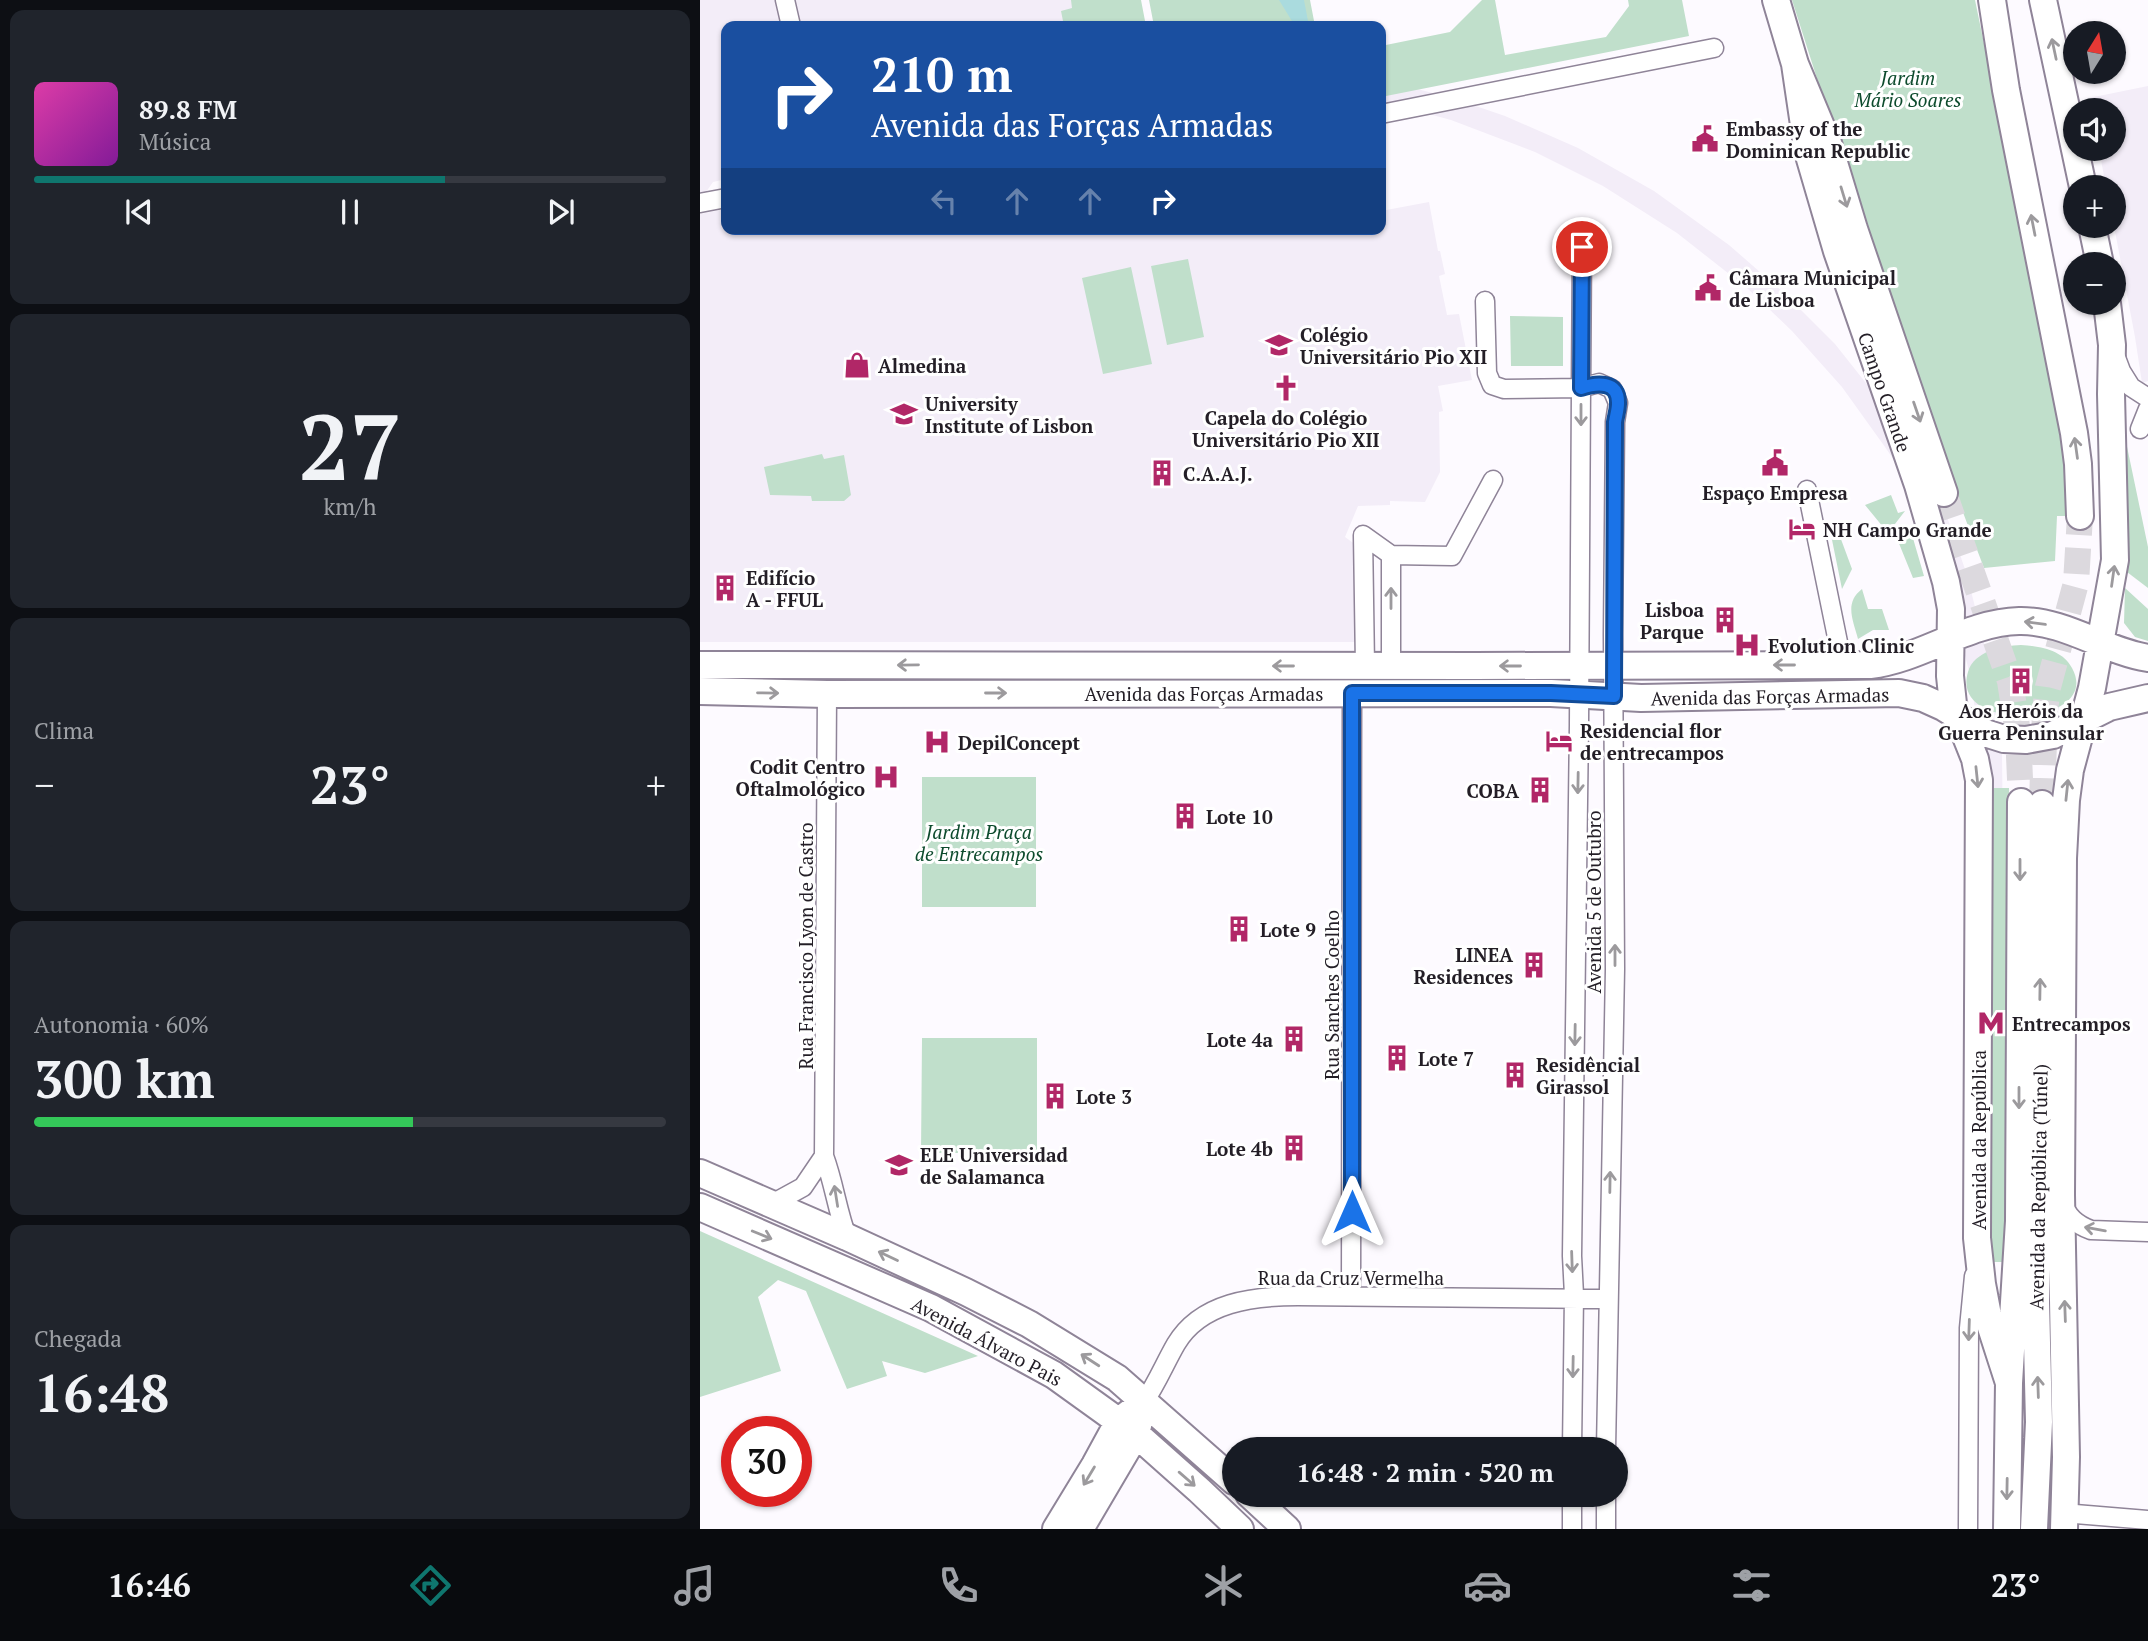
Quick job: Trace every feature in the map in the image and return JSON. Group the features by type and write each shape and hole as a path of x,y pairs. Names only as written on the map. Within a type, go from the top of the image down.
{"main road":[{"name":"Campo Grande","path":"1776,0 1795,64 1828,143 1858,242 1944,493"},
{"path":"1992,0 2006,90 2074,433 2080,516"},
{"path":"2043,0 2081,175"},
{"name":"Campo Grande","path":"1795,64 1808,152 1837,251 1918,485 1948,591 1951,639"},
{"path":"2063,1521 2066,1392 2062,1195 2063,858 2068,782 2089,700 2115,559 2112,345 2108,315"},
{"path":"2148,658 2122,652 2050,625 2027,621 1997,624 1951,639 1950,676 1955,713 1976,729 2012,740 2032,740 2053,735 2109,707 2148,698"},
{"name":"Avenida das Forças Armadas","path":"700,665 1870,665 1951,639"},
{"name":"Avenida das Forças Armadas","path":"700,691 827,694 1579,694 1642,698 1899,693 1923,698 1955,713"},
{"name":"Avenida da República","path":"1955,713 1971,747 1979,780 1978,1238"},
{"name":"Avenida da República (Túnel)","path":"2009,1383 2019,1221 2031,803 2039,1422 2034,1529"},
{"name":"Avenida Álvaro Pais","path":"700,1173 967,1292 1029,1324 1117,1378 1222,1470"},
{"name":"Avenida Álvaro Pais","path":"700,1207 932,1308 1054,1375 1127,1428 1240,1529"},
{"path":"1978,1238 1989,1321 2009,1383 2007,1529"},
{"path":"1080,1529 1127,1428 1144,1402"},
{"path":"2039,1422 2063,1521"},
{"path":"1056,1529 1099,1458 1127,1428"},
{"path":"1263,1507 1287,1529"}],"street":[{"path":"785,0 790,21"},
{"path":"1386,113 1714,48"},
{"path":"700,203 721,199"},
{"name":"Avenida 5 de Outubro","path":"1572,1437 1582,247"},
{"path":"1485,301 1487,377 1492,385 1504,389 1581,388"},
{"path":"2112,345 2121,371 2132,387 2148,398"},
{"name":"Avenida 5 de Outubro","path":"1581,388 1593,384 1606,385 1615,392 1618,403 1615,422 1615,970 1606,1437"},
{"path":"2140,429 2148,409"},
{"path":"1378,666 1363,535 1391,555 1452,556 1493,480"},
{"path":"1807,490 1838,642 1837,665"},
{"path":"1378,666 1391,555"},
{"name":"Rua Sanches Coelho","path":"1350,1296 1352,693"},
{"name":"Rua Francisco Lyon de Castro","path":"827,694 824,1156 834,1181 838,1213 847,1237"},
{"path":"772,1204 803,1187 824,1156"},
{"path":"2062,1195 2070,1218 2083,1227 2098,1231 2148,1232"},
{"name":"Avenida da República","path":"1968,1529 1969,1328 1978,1238"},
{"name":"Rua da Cruz Vermelha","path":"1144,1402 1177,1342 1192,1324 1213,1310 1248,1299 1289,1296 1608,1299"},
{"path":"1572,1507 1572,1529"},
{"path":"1606,1507 1606,1529"},
{"path":"2063,1521 2148,1520"}],"shaded area":[{"path":"700,0 1133,0 1139,21 721,21 721,180 713,182 706,192 700,193"},
{"path":"1386,80 1505,116 1578,148 1654,191 1729,245 1784,293 1835,344 1877,397 1934,487 1967,575 1991,671 2002,754 2005,1028 1978,730 1970,675 1946,581 1898,466 1842,387 1792,331 1747,288 1677,233 1603,186 1535,152 1451,120 1386,102"},
{"path":"2148,86 2148,381 2142,383 2126,289 2126,252 2119,252 2116,238 2126,238 2126,175 2104,175 2101,161 2126,161 2126,98 2089,98"},
{"path":"1429,202 1445,274 1439,276 1447,315 1459,314 1472,380 1438,386 1443,411 1439,412 1440,472 1425,502 1390,501 1390,505 1358,506 1345,537 1356,545 1356,642 700,642 700,214 721,210 721,235 1386,235 1386,210"}],"green space":[{"path":"1071,0 1141,0 1145,21 1063,21 1061,11 1072,8"},
{"path":"1149,0 1310,0 1314,21 1153,21"},
{"path":"1482,0 1495,0 1505,55 1606,37 1629,6 1628,0 1682,0 1689,36 1386,96 1386,45 1450,32"},
{"name":"Jardim Mário Soares","path":"1792,0 1975,0 2065,436 2070,516 2057,516 2055,561 1984,568 1908,356"},
{"path":"1188,259 1204,337 1167,345 1151,266"},
{"path":"1131,267 1152,364 1103,374 1082,278"},
{"path":"1510,316 1563,317 1563,366 1511,366"},
{"path":"2125,437 2148,547 2148,588 2127,572"},
{"path":"822,454 824,459 844,455 851,495 844,501 812,501 811,496 770,495 764,467"},
{"path":"1891,495 1898,513 1905,511 1888,533 1865,505"},
{"path":"1835,523 1852,569 1842,589 1830,530"},
{"path":"1910,528 1924,576 1913,578 1898,541"},
{"path":"2125,588 2148,609 2148,641 2135,637 2124,623"},
{"path":"1862,589 1868,609 1882,609 1889,630 1873,630 1858,639 1851,612 1853,600"},
{"path":"2021,645 2057,653 2068,662 2076,687 2067,702 2048,711 2025,715 2001,714 1981,706 1968,692 1968,672 1976,659 1997,648","holes":["2011,670 2031,671 2031,691 2011,691"]},
{"name":"Jardim Praça de Entrecampos","path":"922,777 1036,777 1036,907 922,907"},
{"path":"1990,788 2009,788 2006,1262 1988,1262"},
{"path":"922,1038 1037,1038 1037,1153 921,1153"},
{"path":"700,1231 978,1356 925,1373 882,1361 887,1376 847,1389 806,1291 778,1280 758,1297 781,1371 700,1397"}],"water":[{"path":"1279,0 1304,0 1308,21 1292,21"}],"tunnel":[{"path":"1944,493 2010,681 2018,733 2021,802"},
{"path":"2042,804 2048,687 2076,583 2080,516"}],"place":[{"name":"Embassy of the Dominican Republic","path":"1705,139"},
{"name":"Câmara Municipal de Lisboa","path":"1708,288"},
{"name":"Colégio Universitário Pio XII","path":"1279,345"},
{"name":"Almedina","path":"857,365"},
{"name":"Capela do Colégio Universitário Pio XII","path":"1286,388"},
{"name":"University Institute of Lisbon","path":"904,414"},
{"name":"Espaço Empresa","path":"1775,463"},
{"name":"C.A.A.J.","path":"1162,473"},
{"name":"NH Campo Grande","path":"1802,529"},
{"name":"Edifício A - FFUL","path":"725,588"},
{"name":"Lisboa Parque","path":"1725,620"},
{"name":"Evolution Clinic","path":"1747,645"},
{"name":"Aos Heróis da Guerra Peninsular","path":"2021,681"},
{"name":"Residencial flor de entrecampos","path":"1559,741"},
{"name":"DepilConcept","path":"937,742"},
{"name":"Codit Centro Oftalmológico","path":"886,777"},
{"name":"COBA","path":"1540,790"},
{"name":"Lote 10","path":"1185,816"},
{"name":"Lote 9","path":"1239,929"},
{"name":"LINEA Residences","path":"1534,965"},
{"name":"Entrecampos","path":"1991,1023"},
{"name":"Lote 4a","path":"1294,1039"},
{"name":"Lote 7","path":"1397,1058"},
{"name":"Residêncial Girassol","path":"1515,1075"},
{"name":"Lote 3","path":"1055,1096"},
{"name":"Lote 4b","path":"1294,1148"},
{"name":"ELE Universidad de Salamanca","path":"899,1165"}],"route":[{"path":"1352,1212 1352,693 1551,693 1614,696 1615,422 1618,403 1615,392 1606,385 1599,383 1581,388 1582,247"}]}
